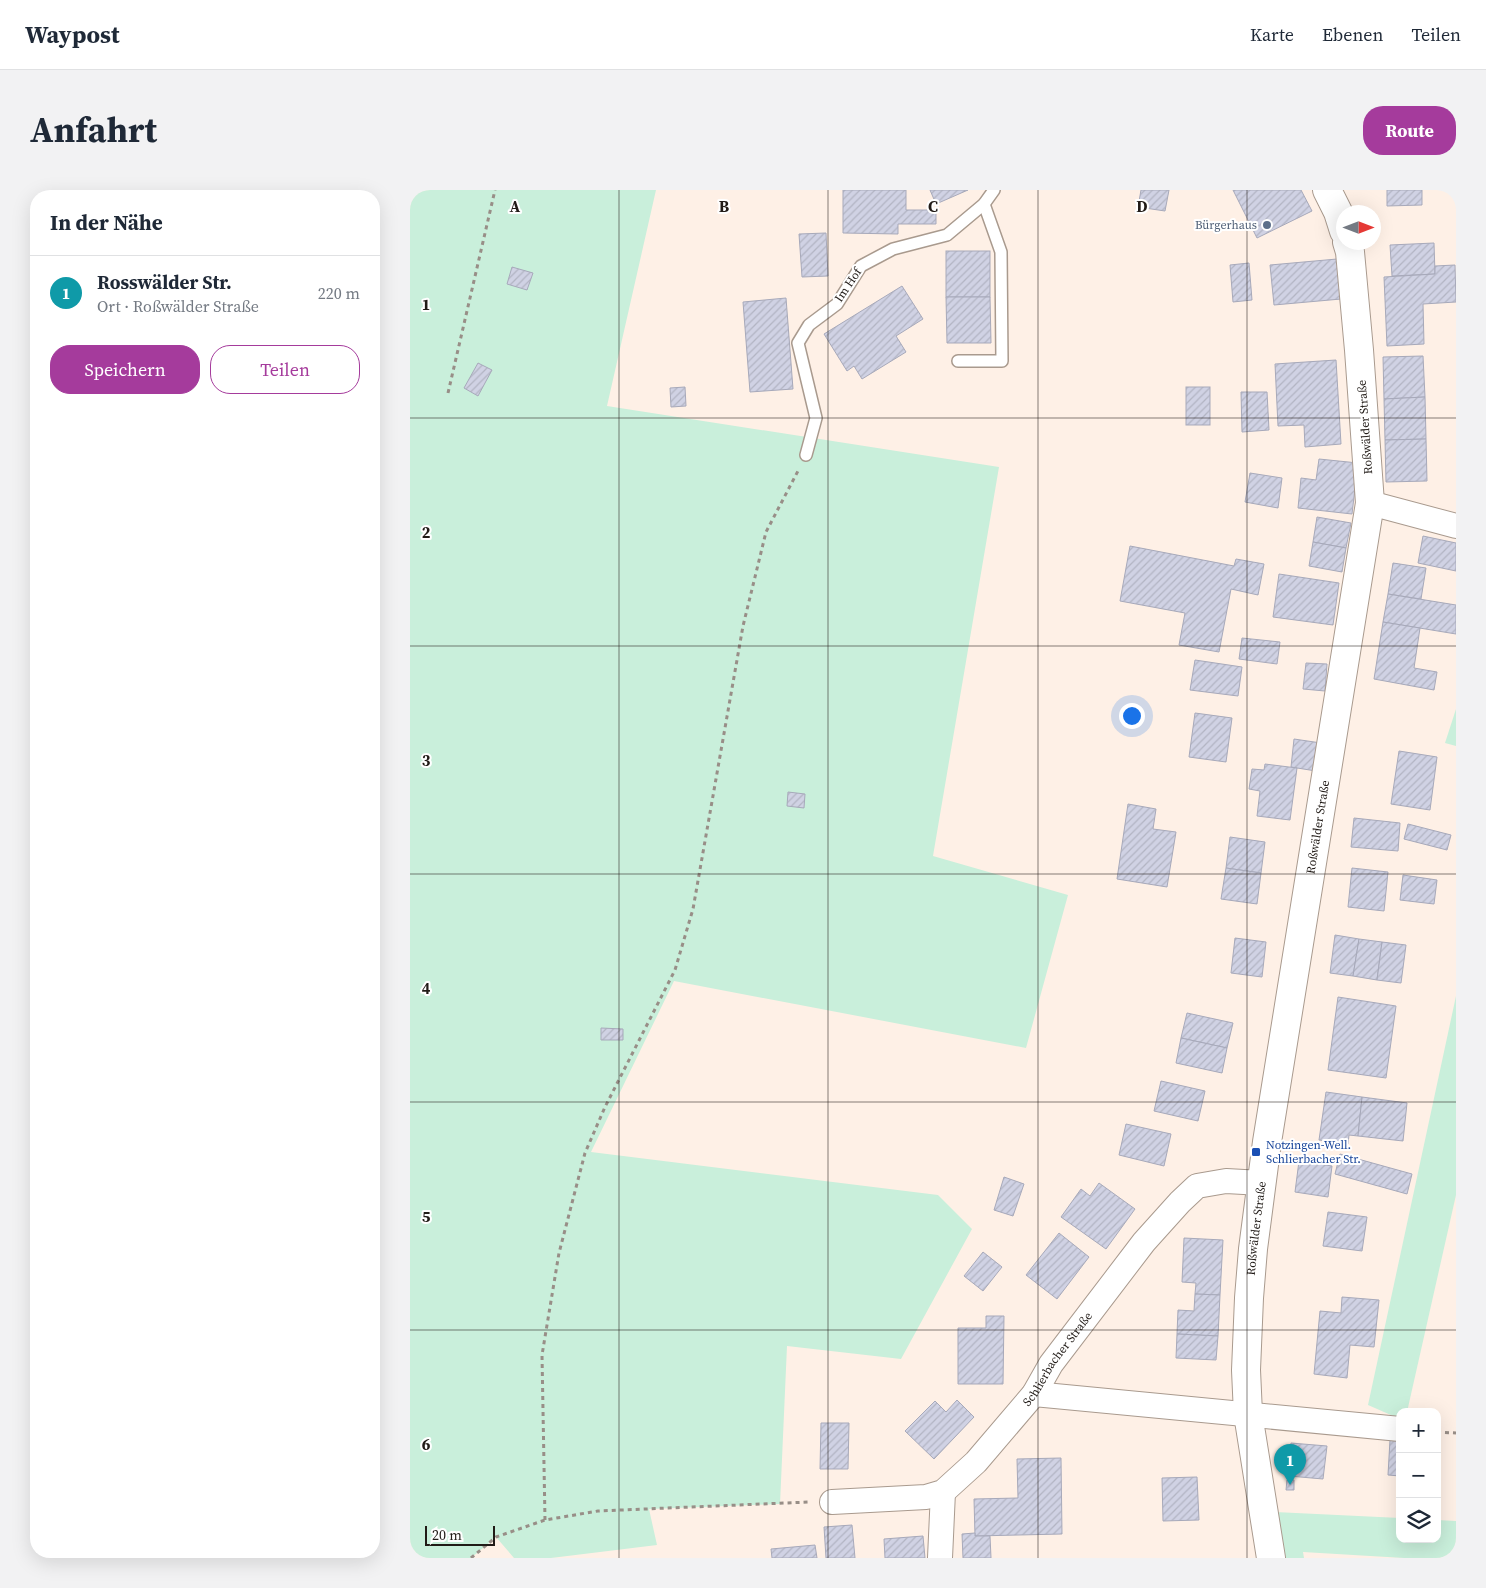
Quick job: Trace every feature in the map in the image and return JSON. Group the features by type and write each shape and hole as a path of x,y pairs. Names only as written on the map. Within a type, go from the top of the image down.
{"street":[{"name":"Roßwälder Straße","path":"1327,190 1336,208"},
{"name":"Roßwälder Straße","path":"1271,1558 1248,1414 1246,1370 1253,1249 1370,504 1359,350 1346,250"},
{"path":"1370,504 1456,526"},
{"name":"Schlierbacher Straße","path":"832,1502 926,1497 943,1492 976,1462 1034,1394 1051,1364 1144,1242 1180,1202 1197,1186 1226,1181 1262,1183"},
{"path":"1034,1394 1396,1429"},
{"path":"940,1558 943,1492"}],"lane":[{"name":"Im Hof","path":"806,455 816,418 798,343 809,325 837,304 861,266 893,249 947,235 984,204 994,190"},
{"path":"958,361 1002,361 1001,252 984,204"}],"path":[{"path":"448,393 495,190"},
{"path":"545,1520 542,1355 559,1253 586,1153 605,1107 675,970 693,909 743,626 766,532 806,455"},
{"path":"1441,1432 1456,1433"},
{"path":"471,1558 496,1537 545,1520 598,1511 832,1502"}],"green space":[{"path":"410,190 656,190 607,406 999,467 933,856 1068,895 1026,1048 674,981 591,1152 938,1195 972,1229 901,1359 787,1346 780,1504 649,1509 657,1545 551,1558 514,1558 496,1537 471,1558 410,1558"},
{"path":"1456,709 1456,746 1445,743"},
{"path":"1456,996 1456,1195 1408,1408 1396,1408 1396,1417 1368,1405"},
{"path":"1275,1512 1396,1518 1396,1543 1441,1543 1441,1520 1456,1521 1456,1558 1404,1558 1303,1552 1304,1558 1281,1558"}],"building":[{"path":"843,190 906,190 906,210 936,210 936,224 898,224 898,234 843,233"},
{"path":"930,190 968,190 936,204"},
{"path":"1141,190 1169,190 1165,211 1138,207"},
{"name":"Bürgerhaus","path":"1233,190 1301,190 1312,211 1257,238"},
{"path":"1387,190 1422,190 1422,205 1387,206"},
{"path":"826,233 828,276 802,277 799,234"},
{"path":"1434,243 1435,274 1392,276 1390,245"},
{"path":"946,251 990,251 990,297 946,297"},
{"path":"1337,259 1341,299 1274,305 1270,265"},
{"path":"1249,263 1252,300 1233,302 1230,265"},
{"path":"1455,265 1456,302 1423,304 1424,344 1387,346 1384,277 1435,274 1435,266"},
{"path":"512,267 533,273 527,290 507,284"},
{"path":"902,286 923,319 896,336 906,352 862,379 854,366 847,371 824,334"},
{"path":"946,297 990,297 991,343 947,343"},
{"path":"786,298 793,389 750,392 743,302"},
{"path":"1423,356 1425,397 1384,399 1383,357"},
{"path":"1336,360 1341,444 1305,447 1304,425 1278,426 1275,364"},
{"path":"478,363 492,370 478,396 464,388"},
{"path":"685,387 686,406 671,407 670,388"},
{"path":"1186,387 1210,387 1210,425 1186,425"},
{"path":"1241,392 1267,392 1269,430 1242,432"},
{"path":"1425,397 1426,439 1385,440 1384,399"},
{"path":"1426,439 1427,481 1386,482 1385,440"},
{"path":"1319,459 1358,463 1352,514 1298,508 1301,478 1316,480"},
{"path":"1250,473 1282,478 1278,508 1245,502"},
{"path":"1317,517 1351,523 1346,548 1313,542"},
{"path":"1423,536 1456,543 1456,571 1418,563"},
{"path":"1313,542 1346,548 1342,572 1309,566"},
{"path":"1130,546 1234,566 1236,559 1264,564 1258,595 1231,589 1219,652 1179,645 1185,613 1120,601"},
{"path":"1393,563 1426,568 1421,599 1388,594"},
{"path":"1279,574 1339,583 1333,625 1273,617"},
{"path":"1388,594 1456,605 1456,634 1383,622"},
{"path":"1383,622 1420,628 1414,668 1437,672 1434,690 1374,679"},
{"path":"1242,638 1280,642 1277,664 1239,659"},
{"path":"1195,660 1242,667 1238,696 1190,690"},
{"path":"1306,663 1327,664 1325,691 1303,689"},
{"path":"1195,713 1232,718 1226,762 1189,757"},
{"path":"1294,739 1321,743 1316,771 1291,767"},
{"path":"1399,751 1437,757 1430,810 1391,804"},
{"path":"1265,764 1297,768 1290,820 1257,816 1260,791 1249,789 1252,769 1264,770"},
{"path":"788,792 805,794 804,808 787,806"},
{"path":"1128,804 1156,809 1153,829 1176,832 1167,887 1117,879"},
{"path":"1354,818 1400,823 1398,851 1351,847"},
{"path":"1408,824 1451,835 1447,850 1404,839"},
{"path":"1230,837 1265,842 1261,873 1226,868"},
{"path":"1226,868 1261,873 1257,904 1221,899"},
{"path":"1352,868 1388,872 1384,911 1348,907"},
{"path":"1403,875 1437,880 1434,904 1400,900"},
{"path":"1335,935 1359,939 1353,976 1330,973"},
{"path":"1235,938 1266,942 1262,977 1231,973"},
{"path":"1359,939 1382,942 1377,980 1353,976"},
{"path":"1382,942 1406,945 1401,983 1377,980"},
{"path":"1338,997 1396,1006 1386,1078 1328,1070"},
{"path":"1187,1013 1233,1023 1227,1048 1181,1038"},
{"path":"601,1028 623,1029 623,1040 601,1040"},
{"path":"1181,1038 1227,1048 1222,1073 1176,1063"},
{"path":"1161,1081 1205,1091 1198,1121 1154,1111"},
{"path":"1326,1092 1362,1097 1358,1136 1349,1135 1348,1144 1319,1140"},
{"path":"1362,1097 1407,1103 1403,1141 1358,1136"},
{"path":"1126,1124 1171,1134 1164,1166 1119,1155"},
{"path":"1340,1154 1412,1174 1407,1194 1335,1174"},
{"path":"1299,1161 1332,1166 1328,1197 1295,1192"},
{"path":"1004,1177 1024,1184 1013,1216 994,1210"},
{"path":"1099,1183 1135,1209 1106,1249 1061,1217 1081,1189 1090,1196"},
{"path":"1328,1212 1367,1217 1362,1251 1323,1246"},
{"path":"1059,1233 1089,1257 1057,1299 1026,1275"},
{"path":"1184,1238 1223,1240 1220,1295 1195,1294 1196,1283 1182,1282"},
{"path":"983,1252 1002,1267 983,1291 964,1276"},
{"path":"1195,1294 1220,1295 1218,1336 1177,1334 1178,1310 1194,1311"},
{"path":"1342,1297 1379,1300 1374,1347 1350,1345 1347,1378 1314,1374 1320,1311 1341,1313"},
{"path":"986,1316 1004,1316 1003,1384 958,1384 958,1328 986,1328"},
{"path":"1177,1334 1218,1336 1216,1360 1176,1358"},
{"path":"957,1400 974,1417 934,1459 905,1431 935,1401 946,1412"},
{"path":"821,1423 849,1423 848,1469 820,1469"},
{"path":"1390,1440 1396,1441 1396,1476 1388,1475"},
{"path":"1291,1443 1327,1446 1323,1479 1289,1476"},
{"path":"1061,1458 1062,1534 975,1536 974,1499 1018,1498 1017,1459"},
{"path":"1197,1477 1199,1520 1163,1521 1162,1478"},
{"path":"1287,1480 1294,1480 1294,1490 1286,1490"},
{"path":"852,1525 855,1558 826,1558 824,1527"},
{"path":"975,1533 975,1536 990,1536 991,1558 963,1558 962,1534"},
{"path":"923,1536 925,1558 885,1558 884,1539"},
{"path":"815,1545 817,1558 772,1558 771,1549"}],"place":[{"name":"Bürgerhaus","path":"1267,225"},
{"name":"Notzingen-Well. Schlierbacher Str.","path":"1256,1152"},
{"name":"Rosswälder Str.","path":"1290,1485"}]}
